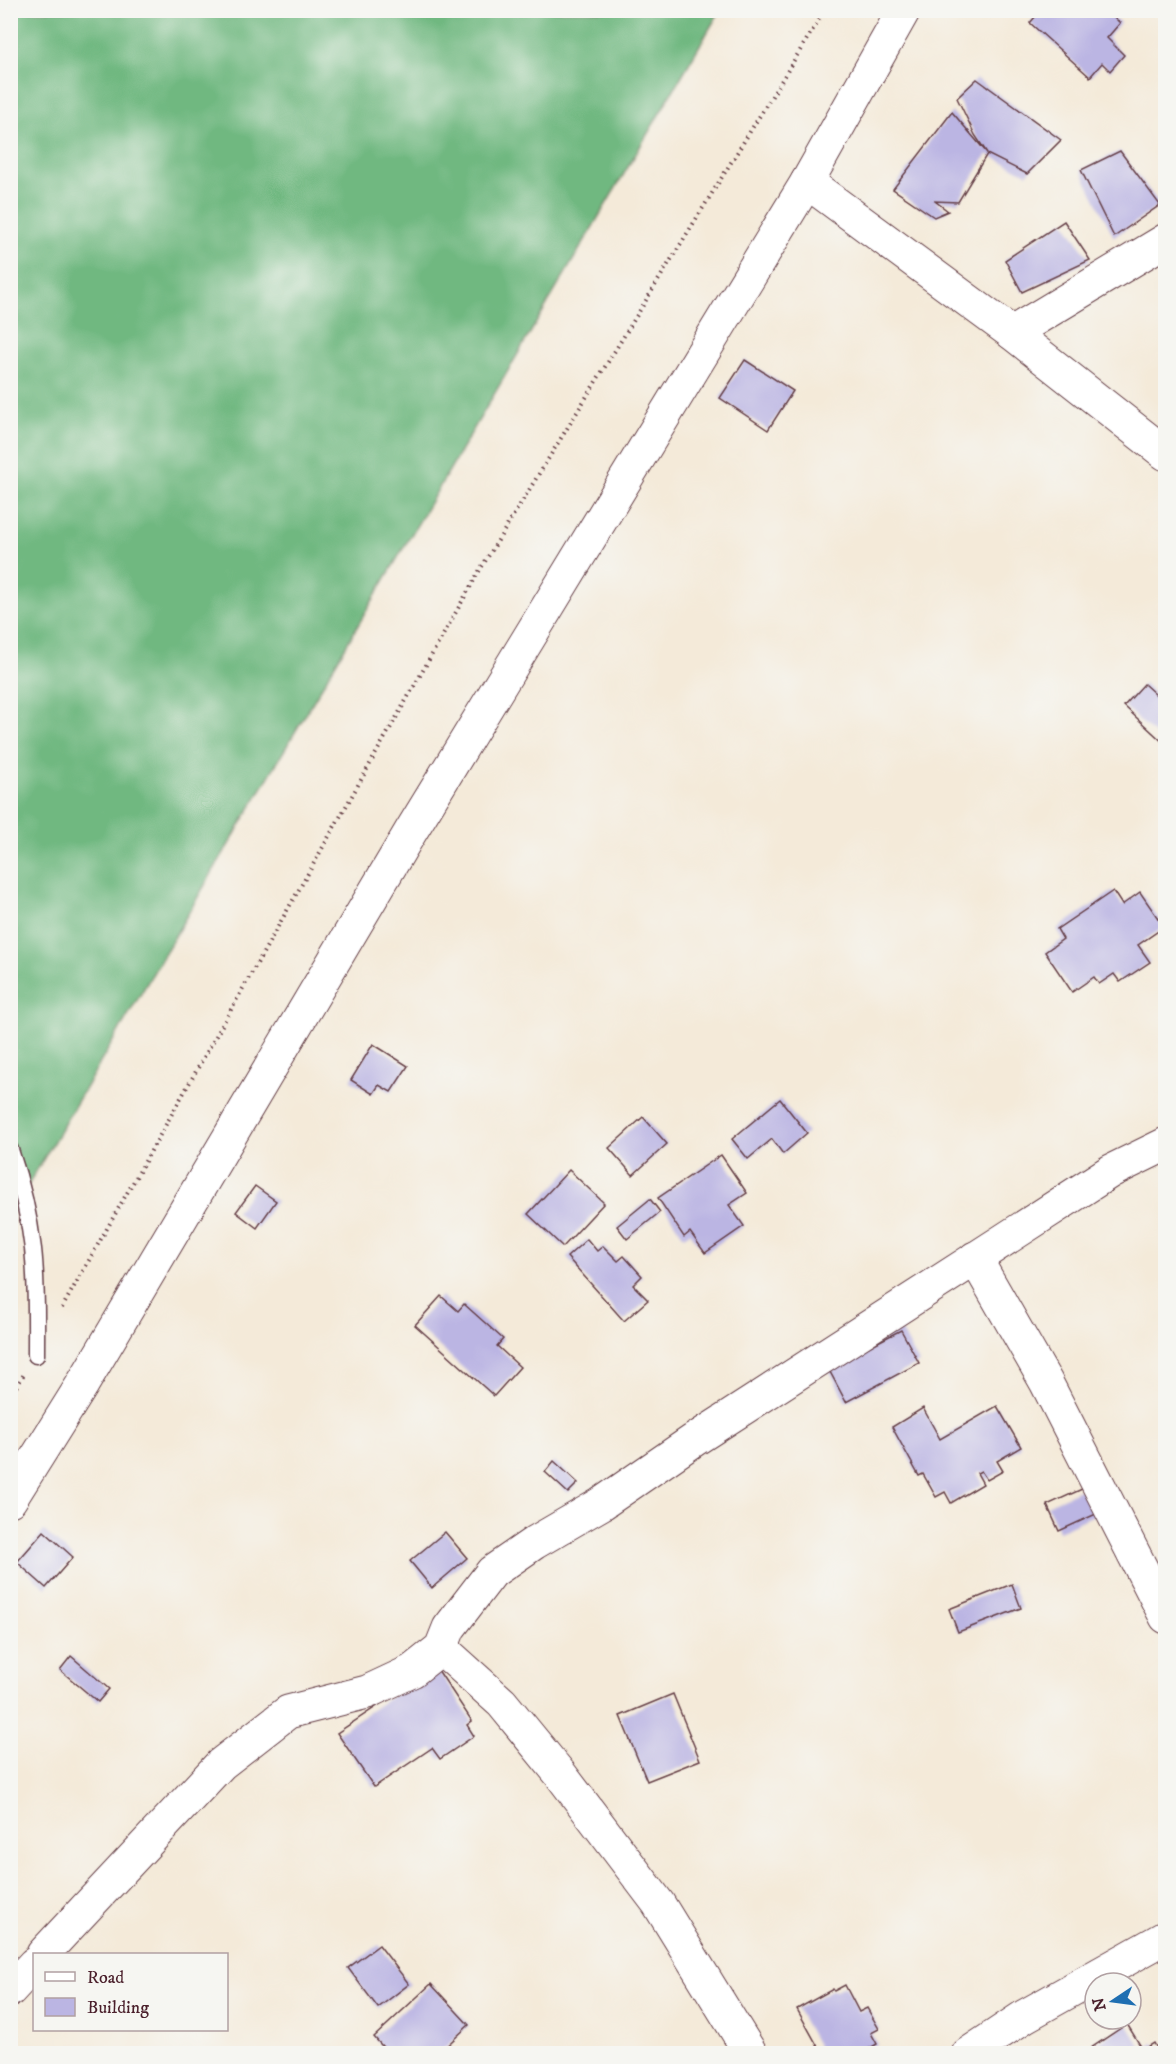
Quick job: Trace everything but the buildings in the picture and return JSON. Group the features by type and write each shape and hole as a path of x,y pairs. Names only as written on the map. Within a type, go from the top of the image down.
{"street":[{"path":"10,1500 88,1374 411,831 807,182 904,10"},
{"path":"807,182 1012,333 1166,454"},
{"path":"1012,333 1166,240"},
{"path":"44,1953 221,1764 288,1712 368,1692 412,1671 441,1648 449,1628 492,1572 1111,1171 1166,1144"},
{"path":"975,1258 1046,1382 1166,1617"},
{"path":"441,1648 502,1703 561,1775 658,1903 751,2054"},
{"path":"968,2054 1025,2016 1166,1937"},
{"path":"10,1990 33,1965"}],"lane":[{"path":"10,1150 22,1187 33,1246 36,1355"}],"path":[{"path":"10,1397 36,1355 481,568 825,10"}],"green space":[{"path":"11,11 720,11 11,1214"}]}
